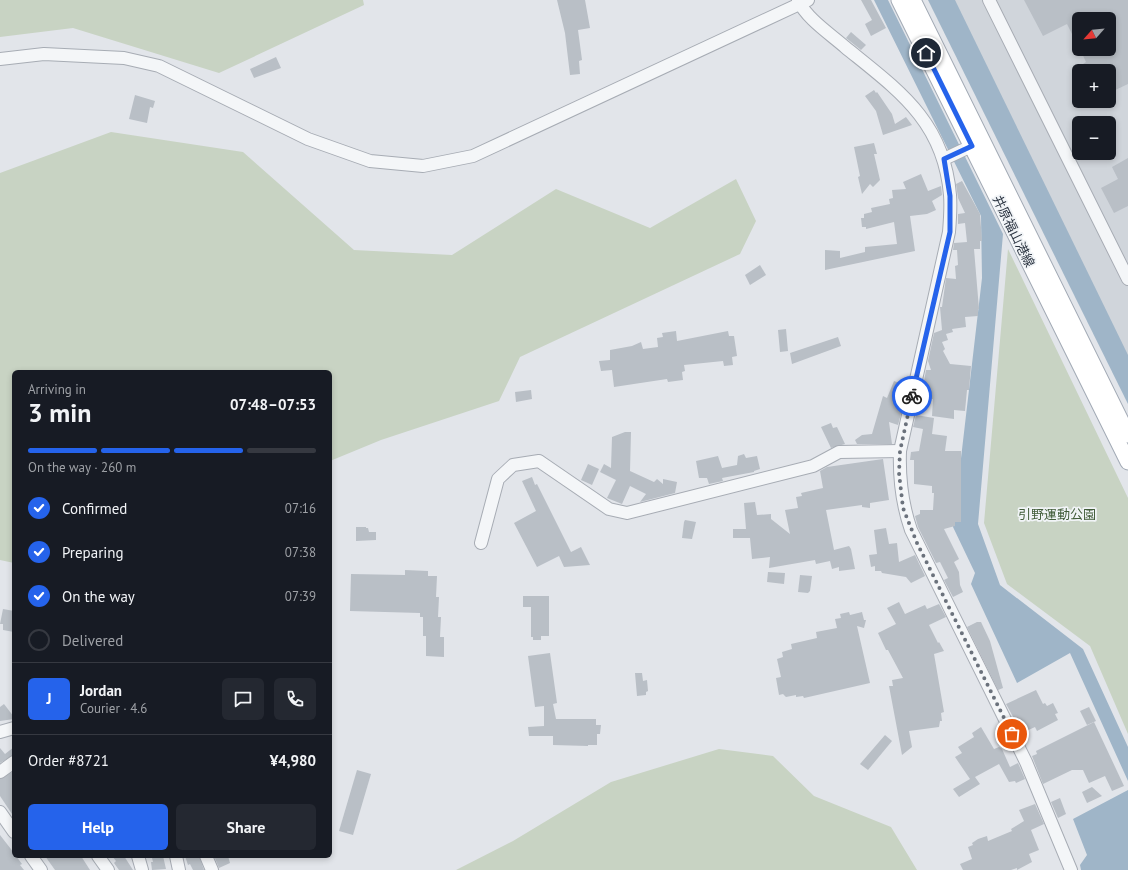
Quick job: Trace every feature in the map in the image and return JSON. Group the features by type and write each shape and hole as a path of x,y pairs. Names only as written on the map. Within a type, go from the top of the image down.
{"main road":[{"name":"井原福山港線","path":"899,0 973,145 1128,462"},
{"name":"井原福山港線","path":"913,0 973,145 1128,435"}],"street":[{"path":"989,0 1128,279"},
{"path":"0,59 44,54 124,58 159,66 308,139 370,161 423,166 473,156 802,1 808,14 833,37 911,102 924,120 946,158 950,196 950,232 900,451 900,485 903,508 911,530 1026,762 1071,870"},
{"path":"946,158 973,145"},
{"path":"481,543 498,479 513,465 538,461 609,509 627,513 813,466 839,452 900,451"},
{"path":"0,732 12,729"},
{"path":"0,772 12,763"},
{"path":"0,812 12,829"},
{"path":"32,858 41,870"},
{"path":"99,858 108,870"},
{"path":"139,858 142,870"},
{"path":"176,858 179,870"},
{"path":"207,858 212,870"}],"shaded area":[{"path":"947,0 1128,0 1128,367"}],"green space":[{"path":"0,0 363,0 364,5 219,73 73,28 0,37"},
{"path":"111,132 243,152 354,250 452,255 556,189 650,228 736,179 756,221 740,254 520,357 499,401 381,440 332,460 332,370 12,370 12,563 0,560 0,173"},
{"name":"引野運動公園","path":"1008,249 1128,498 1128,734 1090,646 1007,584 984,523"},
{"path":"719,749 773,756 814,796 891,827 917,870 456,870 513,841 611,782"}],"water":[{"path":"874,0 888,0 1003,234 978,524 1000,585 1083,649 1128,747 1128,781 1070,653 1017,683 971,584 975,573 953,527 982,278 981,216"},
{"path":"928,0 955,0 1128,355 1128,404"},
{"path":"1128,790 1128,870 1081,870 1080,865 1087,855 1073,819"}],"building":[{"path":"557,0 585,0 590,28 578,30 582,60 579,61 580,74 570,75 565,33"},
{"path":"861,0 871,0 886,28 871,36 865,24 872,20"},
{"path":"1024,0 1128,0 1128,84 1116,90 1116,64 1083,64 1086,62 1083,56 1116,56 1116,12 1072,12 1072,34 1067,24 1043,36"},
{"path":"851,32 866,45 861,50 846,38"},
{"path":"276,57 281,68 254,78 250,69"},
{"path":"874,90 892,114 895,124 906,117 912,125 883,135 876,111 865,96"},
{"path":"135,95 155,101 153,108 150,107 147,123 129,119"},
{"path":"874,143 877,154 874,154 880,180 873,187 870,184 862,194 854,147"},
{"path":"1128,158 1128,206 1114,213 1101,188 1118,179 1112,167"},
{"path":"921,174 928,191 941,186 942,195 932,201 936,210 927,214 910,216 915,251 825,270 825,250 840,251 840,258 865,252 865,247 897,244 894,222 866,229 866,227 862,227 861,218 864,218 864,214 872,212 871,208 890,204 889,199 893,198 892,190 906,189 903,182"},
{"path":"962,181 980,214 982,241 980,241 980,249 974,249 979,309 978,316 965,317 966,327 952,329 953,332 946,334 948,340 942,342 945,349 943,351 950,364 971,366 965,411 954,410 954,419 932,416 933,399 921,398 926,370 931,370 928,361 934,333 942,330 940,307 942,307 946,278 956,279 955,266 958,265 957,250 953,250 954,243 967,242 965,223 958,224 958,214 965,213 958,198 956,184"},
{"path":"760,265 766,275 750,285 745,275"},
{"path":"786,329 788,351 780,352 778,330"},
{"path":"676,331 677,341 728,331 729,336 734,336 737,356 732,357 733,365 724,366 723,361 684,365 685,371 682,372 683,380 668,382 667,379 614,387 612,370 601,371 599,361 610,360 610,350 632,346 641,342 643,349 658,347 657,338 663,337 662,333"},
{"path":"838,337 841,346 792,364 790,353"},
{"path":"894,381 905,385 898,409 902,410 898,425 889,422 892,444 857,444 855,440 862,435 872,434 883,396 887,398"},
{"path":"531,390 532,399 516,402 515,392"},
{"path":"916,415 934,418 932,434 947,436 945,451 961,451 961,522 955,522 955,526 944,529 959,559 954,562 959,572 960,585 963,592 953,597 944,580 948,578 940,562 936,563 918,527 915,516 920,514 920,510 933,510 934,493 932,493 932,486 914,484 914,460 910,460 911,452 919,451 923,429 913,427"},
{"path":"831,423 833,428 837,427 845,444 831,448 821,427"},
{"path":"625,432 631,432 630,471 654,482 657,479 663,484 663,479 677,482 675,493 640,502 646,494 630,486 622,504 607,498 616,480 600,472 604,464 611,468 612,437"},
{"path":"744,454 746,458 757,456 760,469 754,472 722,478 723,481 709,484 707,478 699,478 696,461 718,456 722,468 737,465 738,456"},
{"path":"883,459 889,500 870,503 870,508 862,507 862,505 826,510 834,550 849,546 855,569 839,571 839,567 832,569 830,561 816,564 815,560 769,568 770,557 752,559 750,538 733,538 733,529 746,529 744,503 755,502 757,515 771,514 771,519 790,534 785,510 798,508 796,497 802,496 801,493 823,488 820,471 827,467"},
{"path":"588,464 599,469 592,485 581,480"},
{"path":"532,477 535,485 537,484 571,552 581,547 590,565 564,567 559,556 537,567 514,523 536,511 522,481"},
{"path":"685,520 696,522 692,539 682,538"},
{"path":"356,527 366,527 368,528 369,532 376,532 376,540 356,541"},
{"path":"886,528 889,544 897,543 899,562 915,555 925,576 911,583 906,577 875,571 875,566 871,567 869,555 877,554 874,530"},
{"path":"405,570 428,571 428,576 437,576 436,597 439,597 438,617 441,617 440,637 444,637 444,657 426,656 426,636 423,636 423,617 420,617 420,613 350,611 351,574 405,575"},
{"path":"768,572 785,573 784,584 767,582"},
{"path":"800,575 812,576 810,591 808,593 798,592"},
{"path":"523,596 549,596 549,636 541,636 541,640 533,640 533,637 531,637 531,607 523,607"},
{"path":"899,602 905,614 925,605 927,609 939,604 946,617 929,625 944,651 934,654 944,712 941,713 942,721 940,721 939,727 909,731 912,747 902,755 889,686 893,686 892,680 903,678 888,650 886,650 878,633 896,624 887,608"},
{"path":"3,609 12,611 12,632 3,630 3,624 0,624"},
{"path":"849,612 850,615 862,612 864,620 866,620 864,628 857,626 870,683 804,698 803,696 796,697 796,695 786,697 783,694 779,695 776,678 781,677 777,659 783,657 782,652 792,649 791,644 817,638 816,632 837,628 835,619 841,618 840,614"},
{"path":"977,622 981,622 990,641 1003,688 998,690 967,627"},
{"path":"550,653 557,703 553,704 556,719 596,719 596,725 601,725 600,734 597,734 597,745 553,745 553,736 529,736 528,727 544,726 544,706 535,707 528,656"},
{"path":"635,673 642,673 643,681 647,680 648,691 646,692 646,695 637,696"},
{"path":"1036,690 1043,704 1045,703 1047,706 1053,703 1058,713 1055,714 1058,720 1037,731 1035,727 1022,733 1006,704"},
{"path":"4,704 12,714 12,719 0,721 0,707"},
{"path":"1089,707 1096,721 1087,725 1080,711"},
{"path":"1094,722 1124,786 1112,791 1105,776 1089,783 1083,770 1072,770 1043,784 1032,756 1037,754 1036,751"},
{"path":"981,727 994,749 999,747 1002,749 1010,767 1018,763 1025,779 1016,783 1015,781 1009,782 999,764 975,777 980,784 959,797 953,789 970,779 955,757 962,753 958,747 974,737 972,733"},
{"path":"885,735 892,741 868,770 860,764"},
{"path":"0,748 5,754 12,749 12,756 0,763"},
{"path":"357,770 371,774 353,835 339,831"},
{"path":"12,772 12,814 0,796 0,779"},
{"path":"1092,787 1102,796 1087,803 1082,792"},
{"path":"1060,798 1066,814 1058,818 1051,802"},
{"path":"1035,804 1044,824 1031,830 1039,850 1029,854 1032,862 1017,870 1017,868 1011,870 963,870 960,864 972,859 968,847 973,845 972,843 987,836 988,841 1012,831 1011,829 1024,821 1019,810"},
{"path":"0,835 12,850 12,858 18,858 24,870 0,870"},
{"path":"46,858 82,858 90,870 55,870"},
{"path":"114,858 125,858 133,870 119,870 114,863 116,861"},
{"path":"152,858 163,858 166,869 152,870 151,862 153,862"},
{"path":"186,858 200,858 204,870 193,870 190,864 188,865"},
{"path":"215,858 229,858 230,863 219,868"}],"way so far":[{"path":"912,396 900,451 899,473 903,508 911,530 941,594 1012,734"}],"route":[{"path":"912,396 950,232 950,196 944,159 972,146 926,53"}]}
